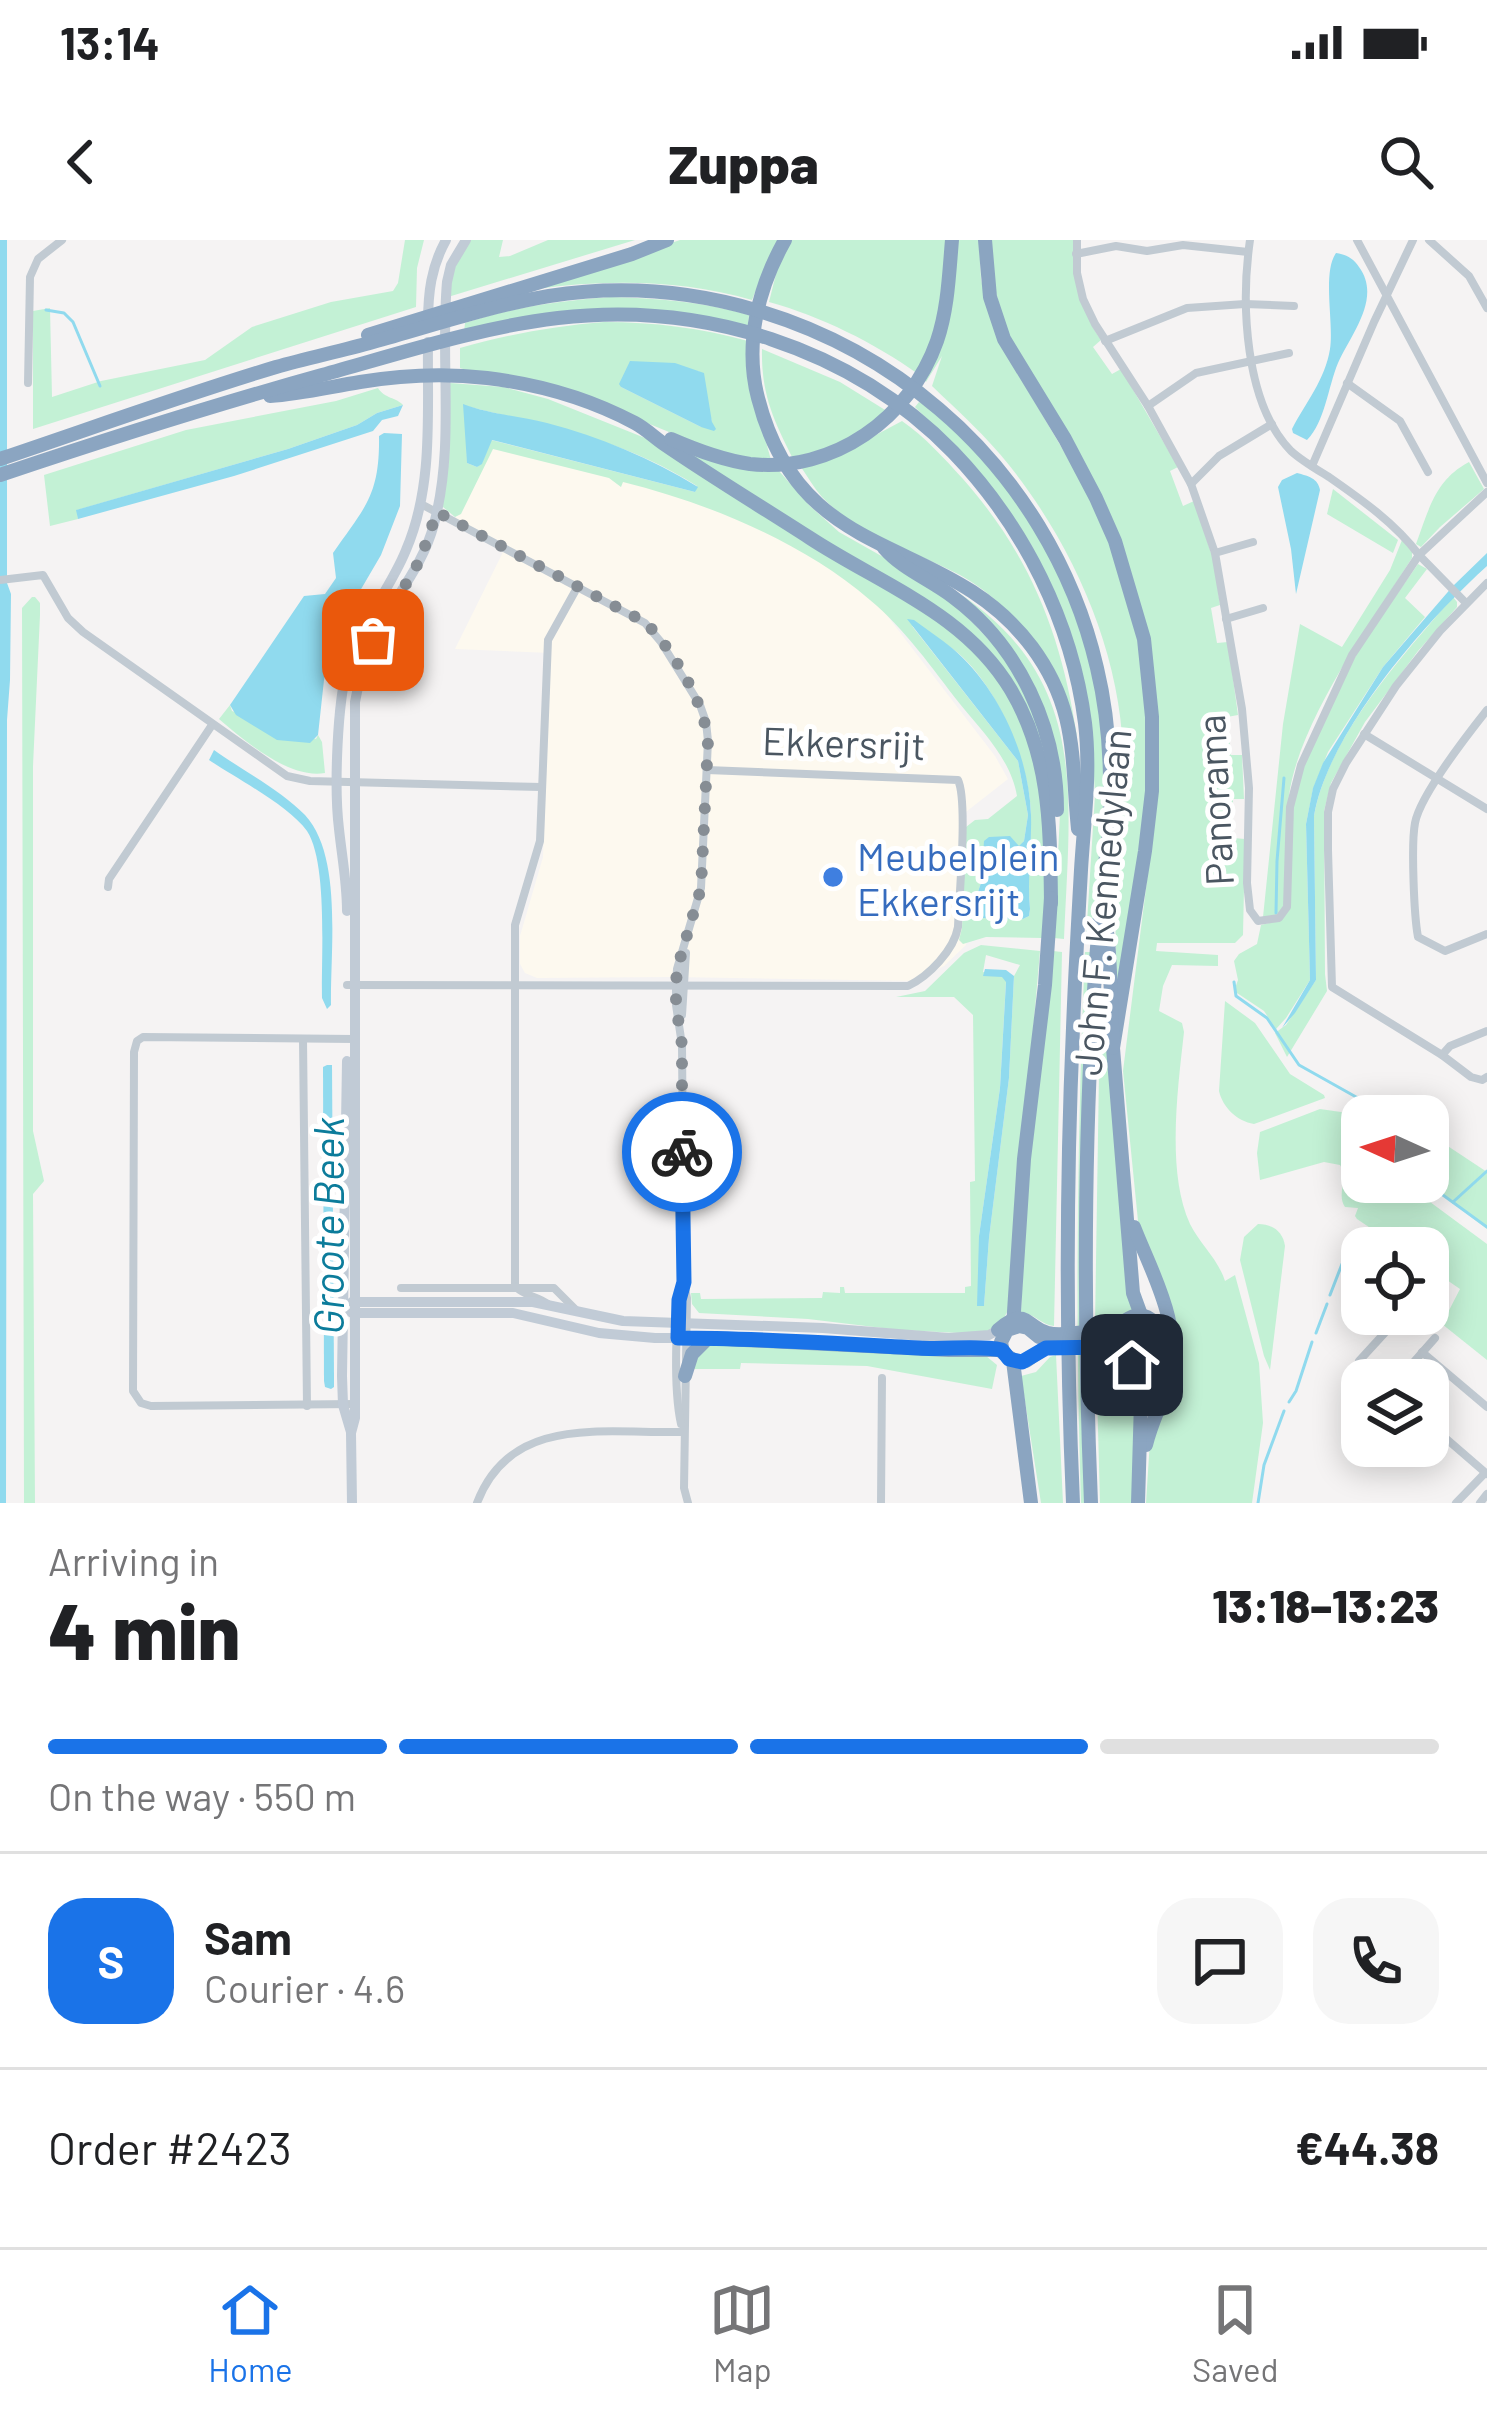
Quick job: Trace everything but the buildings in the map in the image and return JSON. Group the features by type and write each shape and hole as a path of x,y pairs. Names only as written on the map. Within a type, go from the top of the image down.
{"highway":[{"path":"0,475 32,456 216,386 458,312 667,240"},
{"name":"John F. Kennedylaan","path":"785,240 761,295 752,349 755,387 772,442 792,477 831,517 955,598 985,626 1012,660 1037,705 1052,754 1058,794 1051,903 1007,1337 1031,1503"},
{"path":"655,435 712,456 772,465 831,453 868,433 907,398 930,360 945,309 952,240"},
{"name":"John F. Kennedylaan","path":"985,240 990,297 1004,339 1096,498 1115,541 1144,639 1152,717 1152,790 1113,1048 1133,1293 1141,1315 1157,1326 1162,1338 1157,1355 1143,1364"},
{"path":"458,312 585,292 667,293 728,302 802,326 861,353 964,430 1001,472 1049,543 1076,598 1097,668 1109,748 1108,836 1101,898 1113,1048"},
{"path":"0,459 32,456 452,336 615,314 667,315 744,329 831,364 882,393 945,444 1016,532 1051,598 1069,647 1084,721 1088,795 1082,864"},
{"path":"241,397 292,395 406,376 458,376 556,392 655,435 816,542 942,616 995,667 1022,710 1040,756 1048,795 1051,903"},
{"path":"884,548 967,588 1001,613 1044,665 1072,738 1082,864"},
{"name":"John F. Kennedylaan","path":"1073,1503 1069,1153 1082,864"},
{"name":"John F. Kennedylaan","path":"1090,1503 1088,1108 1101,898"},
{"path":"1127,1211 1166,1300 1173,1341 1167,1383 1140,1474"},
{"path":"1100,1338 1129,1316 1141,1315"},
{"path":"685,1376 692,1354 706,1338 972,1344 1007,1337 1025,1326 1053,1340 1100,1338 1115,1335 1132,1323 1145,1324 1154,1332 1154,1343 1143,1364 1138,1503"},
{"path":"1007,1337 1022,1362 1053,1340"},
{"path":"1100,1338 1128,1364 1143,1364"},
{"path":"972,1344 994,1354 1008,1369 1015,1388"}],"main road":[{"path":"352,1503 351,1039 347,877 338,824 340,720 348,664 405,554 421,504 430,284 446,240"},
{"path":"350,985 356,702 373,640 420,560 437,512 444,481 452,336 447,282 466,240"},
{"path":"351,1307 509,1301 623,1322 823,1328 972,1344"},
{"path":"351,1307 513,1313 599,1333 706,1338"}],"street":[{"path":"28,383 30,277 38,259 62,240"},
{"name":"Panorama","path":"1076,240 1084,299 1192,484 1215,553 1246,752 1249,903 1258,921 1280,918 1287,907 1296,779 1334,689 1419,555"},
{"path":"1250,240 1245,304 1254,377 1272,424 1290,450 1388,520 1462,599"},
{"path":"1357,240 1487,482"},
{"path":"1312,466 1413,240"},
{"path":"1430,240 1469,276 1487,308"},
{"path":"1076,254 1116,246 1148,251 1184,245 1248,252"},
{"path":"1106,340 1186,308 1294,306"},
{"path":"1148,406 1196,373 1289,353"},
{"path":"1347,383 1400,421 1428,472"},
{"path":"1192,484 1219,456 1272,424"},
{"path":"1419,555 1487,492"},
{"name":"Ekkersrijt","path":"421,504 627,612 655,632 706,722 704,866 680,984 687,1298 681,1338"},
{"path":"1215,553 1253,542"},
{"path":"3,580 43,575 68,618 83,632 286,776 541,787"},
{"path":"1487,583 1462,599 1364,734 1330,802 1328,850 1332,987 1471,1077 1487,1077"},
{"path":"549,1306 515,1286 515,925 539,842 548,640 578,586"},
{"path":"1226,620 1263,608"},
{"path":"1487,710 1437,780 1414,826 1418,937 1445,951 1487,934"},
{"path":"108,887 109,878 212,724"},
{"path":"1364,734 1487,808"},
{"name":"Ekkersrijt","path":"350,985 908,986 922,979 956,938 962,817 958,780 707,770"},
{"path":"1442,1055 1450,1046 1487,1031"},
{"path":"349,1404 141,1403 134,1391 134,1052 143,1037 351,1039"},
{"path":"303,1039 307,1406"},
{"path":"401,1288 554,1288 577,1312"},
{"path":"1361,1359 1383,1335"},
{"path":"681,1338 688,1503"},
{"path":"681,1338 677,1405 683,1432"},
{"path":"1416,1359 1435,1338"},
{"path":"1422,1352 1487,1407"},
{"path":"880,1503 882,1378"},
{"path":"477,1503 495,1472 531,1442 573,1432 683,1432"},
{"path":"1449,1441 1486,1474 1456,1503"},
{"path":"1480,1503 1487,1494"}],"shaded area":[{"path":"490,445 706,499 852,570 1008,779 962,815 966,945 944,966 914,981 537,978 525,973 520,964 520,936 543,857 551,653 455,649 506,546 455,519"}],"green space":[{"path":"405,240 424,240 417,268 416,307 33,429 33,311 50,308 52,397 101,381 205,360 252,327 331,302 393,291"},
{"path":"469,240 503,240 499,257 548,240 635,240 448,297 455,267"},
{"path":"680,240 779,240 752,300 645,283 537,289"},
{"path":"792,240 947,240 939,309 918,374 846,332 769,302 778,266"},
{"path":"956,240 979,240 981,279 1000,343 1092,499 1111,545 1138,640 1149,792 1117,988 1116,897 1124,768 1112,674 1088,599 1053,529 1000,454 932,386 942,356 924,380"},
{"path":"990,240 1074,240 1084,304 1101,340 1093,347 1112,374 1121,369 1178,467 1170,471 1183,506 1194,501 1214,562 1220,605 1211,608 1217,643 1228,642 1238,715 1227,717 1231,755 1242,755 1244,799 1233,799 1233,838 1245,839 1243,935 1235,943 1157,943 1156,951 1218,955 1218,966 1172,965 1159,1011 1182,1023 1184,1032 1176,1129 1183,1203 1190,1224 1225,1281 1235,1275 1259,1363 1263,1423 1252,1503 1146,1503 1150,1440 1175,1365 1138,1221 1123,1071 1158,793 1154,685 1136,592 1010,341 992,279"},
{"path":"610,297 732,311 749,315 748,328 667,311 464,332 465,323 501,313"},
{"path":"604,322 659,325 748,341 751,388 771,460 725,455 647,423 460,368 460,348 550,328","holes":["699,371 712,422 701,427 621,387"]},
{"path":"762,349 840,382 890,413 829,449 792,457 770,405"},
{"path":"450,383 503,387 548,399 655,442 969,640 1019,711 1046,796 1047,892 1042,938 986,937 963,944 959,940 966,827 988,819 1017,796 1014,783 987,736 906,636 844,579 785,543 721,513 493,449 461,514 455,517 443,507","holes":["466,406 613,445 697,486 695,492 491,440 477,467 467,463","912,626 969,663 996,702 1017,748 1031,815 1030,909 1023,919 980,918 972,909 981,883 982,848 1019,847 1024,841 1028,815 1018,761"]},
{"path":"378,388 403,405 288,449 77,510 78,519 50,526 44,475 186,430 336,401"},
{"path":"919,402 957,430 1010,492 1047,550 1087,646 1101,713 1106,771 1093,939 1086,939 1095,795 1091,720 1032,546 985,479 915,407"},
{"path":"902,421 963,479 1025,568 1052,631 1077,737 1047,666 1001,606 960,575 853,523 822,497 801,467 833,458"},
{"path":"663,441 750,470 779,471 839,532 953,602 1007,659 1044,732 1042,755 972,637"},
{"path":"1469,462 1484,489 1421,547 1416,544 1441,487"},
{"path":"1333,489 1398,540 1393,553 1327,514"},
{"path":"1402,540 1412,558 1339,672 1307,735 1289,795 1287,897 1276,917 1263,917 1283,724 1300,624 1342,647 1390,570"},
{"path":"1418,564 1427,569 1405,598 1425,617 1383,667 1328,752 1313,789 1306,824 1310,980 1276,1029 1264,1011 1234,991 1238,980 1234,961 1257,944 1261,925 1281,920 1289,910 1294,795 1303,768 1361,646"},
{"path":"946,585 993,619 1026,657 1049,697 1062,740 1068,786 1064,939 1054,938 1061,793 1026,676"},
{"path":"32,597 40,603 33,766 33,1131 44,1181 33,1194 35,1503 24,1503 22,608"},
{"path":"1453,597 1457,607 1365,722 1331,783 1324,811 1327,991 1287,1057 1275,1033 1286,1025 1316,980 1314,816 1322,786 1334,756 1370,699"},
{"path":"230,705 232,711 316,739 318,735 325,773 283,765 255,748 219,719"},
{"path":"981,945 1040,951 1009,1308 1004,1318 994,1329 980,1334 699,1313 691,1293 700,1293 701,1299 822,1298 823,1292 840,1293 840,1287 845,1293 965,1293 965,1287 971,1286 973,1015 954,997 896,997 925,991 964,953","holes":["986,955 1020,965 1014,976 1009,1078 984,1306 979,1236 1000,1088 1006,981 983,972"]},
{"path":"1053,951 1062,952 1054,1326 1021,1312 1026,1198"},
{"path":"1085,952 1091,952 1085,1503 1081,1503 1078,1228"},
{"path":"1105,983 1132,1310 1106,1325 1095,1325 1099,1073"},
{"path":"1225,1001 1255,1023 1290,1074 1325,1098 1254,1124 1232,1113 1219,1091"},
{"path":"1320,1109 1341,1112 1341,1168 1324,1162 1260,1180 1260,1132"},
{"path":"1449,1147 1487,1172 1487,1229 1449,1200"},
{"path":"1344,1203 1431,1203 1487,1244 1487,1360 1449,1330 1449,1310 1460,1289 1449,1281 1449,1227 1369,1227 1355,1216 1358,1208"},
{"path":"1258,1224 1276,1230 1285,1246 1270,1370 1240,1260 1244,1237"},
{"path":"714,1343 986,1356 997,1365 992,1389 867,1366 741,1363 740,1369 692,1369 702,1349"},
{"path":"1096,1354 1136,1373 1132,1503 1100,1503"},
{"path":"1056,1355 1063,1503 1041,1503 1021,1376 1036,1372"}],"water":[{"path":"0,240 7,240 7,583 11,594 6,1503 0,1503"},
{"path":"1336,253 1359,267 1366,303 1338,363 1318,424 1307,440 1292,429 1328,360 1329,285"},
{"path":"630,361 675,363 704,373 716,429 701,427 621,387"},
{"path":"463,404 586,435 698,487 695,492 492,440 477,467 467,463"},
{"path":"403,405 398,416 382,420 373,431 78,519 76,510 288,449"},
{"path":"402,434 400,506 381,555 334,643 318,735 310,743 277,740 236,715 230,705 304,596 325,594 336,578 333,553 368,499 377,473 379,436"},
{"path":"1297,473 1315,480 1320,490 1296,594 1278,487"},
{"path":"1487,553 1487,566 1382,680 1338,749 1323,783 1314,816 1316,980 1282,1028 1310,980 1306,824 1323,763 1383,667"},
{"path":"907,619 938,637 969,664 997,702 1017,746 1031,815 1030,909 1023,919 980,918 972,909 981,883 984,841 1010,836 1019,846 1024,841 1028,815 1018,761"},
{"path":"214,750 285,798 317,833 332,905 331,1005 327,1009 322,998 321,887 314,846 288,812 209,760"},
{"path":"985,969 1006,970 1014,976 1009,1078 984,1306 977,1306 979,1236 1000,1088 1006,982 1002,977 983,976"},
{"path":"332,1065 331,1389 324,1381 323,1067"}],"waterway":[{"name":"Groote Beek","path":"46,310 64,313 73,322 100,386"},
{"path":"1276,913 1284,778"},
{"name":"Groote Beek","path":"1234,982 1236,996 1267,1018 1299,1065 1353,1095"},
{"path":"1453,1202 1487,1171"},
{"name":"Groote Beek","path":"1449,1199 1487,1227"},
{"path":"1330,1295 1341,1267"},
{"path":"1316,1333 1327,1304"},
{"path":"1289,1402 1312,1342"},
{"path":"1258,1503 1264,1465 1284,1411"}],"way so far":[{"path":"373,640 420,560 437,512 645,622 688,684 706,722 708,741 704,866 676,984 682,1045 682,1152"}],"place":[{"name":"Meubelplein Ekkersrijt","path":"833,877"}],"route":[{"path":"682,1152 684,1282 678,1338 992,1348 1016,1362 1029,1360 1046,1348 1107,1347 1132,1365"}]}
